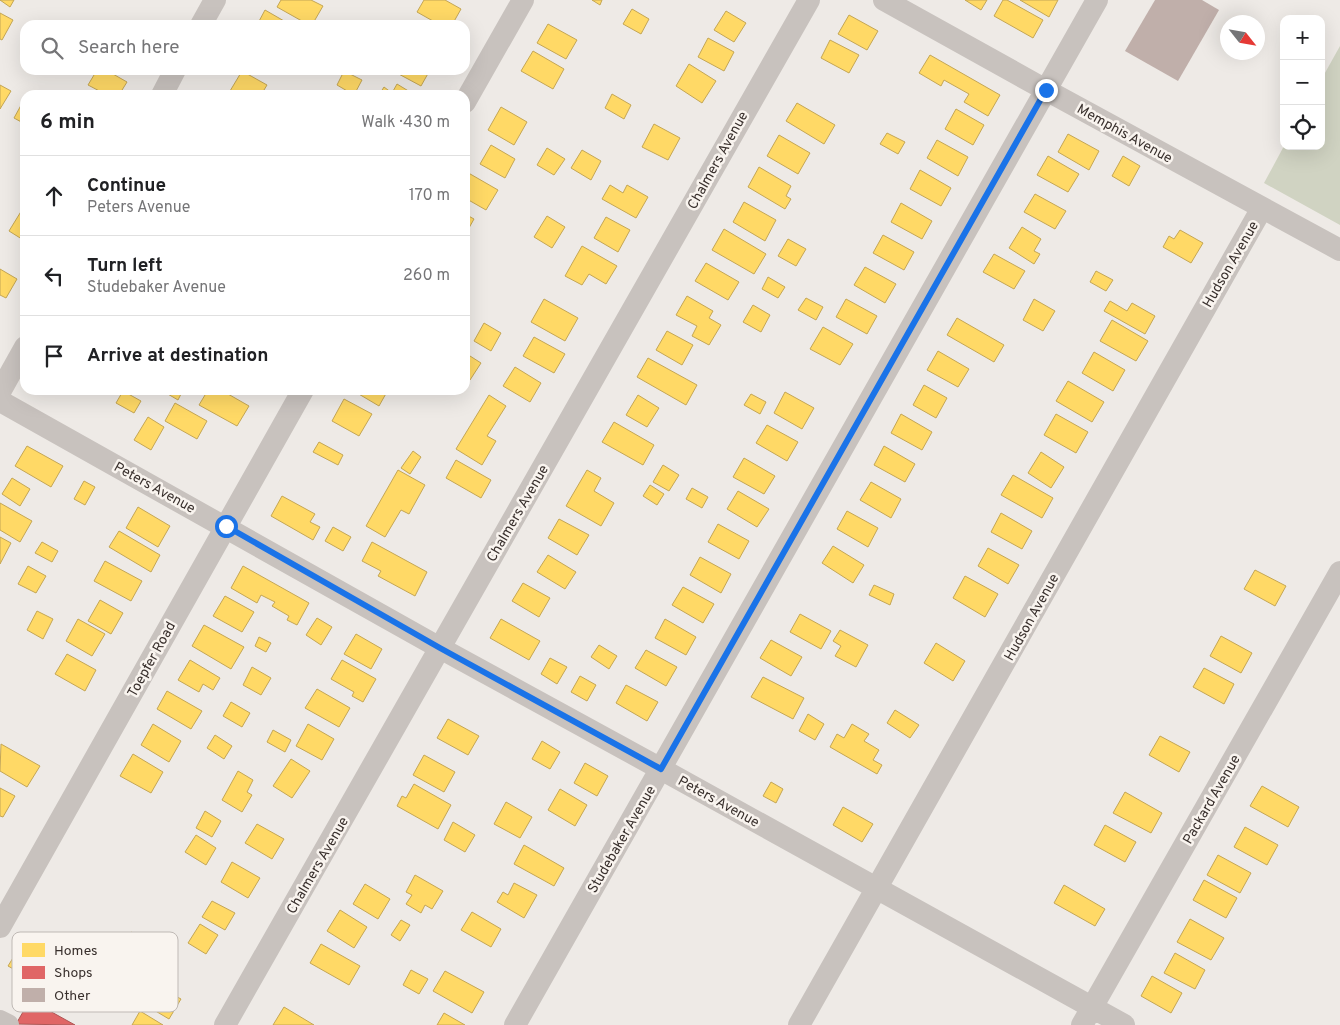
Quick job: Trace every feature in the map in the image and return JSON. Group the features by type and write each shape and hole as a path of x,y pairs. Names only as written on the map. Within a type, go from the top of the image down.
{"street":[{"path":"204,20 215,0"},
{"path":"470,93 523,0"},
{"name":"Chalmers Avenue","path":"226,1025 809,0"},
{"name":"Memphis Avenue","path":"884,0 1340,250"},
{"name":"Studebaker Avenue","path":"515,1025 1097,0"},
{"path":"165,90 173,75"},
{"name":"Hudson Avenue","path":"799,1025 1262,208"},
{"path":"0,392 20,355"},
{"name":"Toepfer Road","path":"0,927 300,395"},
{"name":"Peters Avenue","path":"0,401 226,526 440,648 877,889 1087,1016 1124,1025"},
{"name":"Packard Avenue","path":"1087,1016 1340,572"},
{"path":"0,1021 8,1025"}],"green space":[{"path":"1340,46 1340,225 1264,183 1282,150 1325,150 1325,73"}],"building: Homes":[{"path":"0,0 14,0 10,7"},
{"path":"281,0 311,0 323,6 315,20 300,20 277,7"},
{"path":"424,0 445,0 461,9 455,20 431,20 417,12"},
{"path":"592,0 602,0 600,5"},
{"path":"965,0 987,0 981,10"},
{"path":"1003,0 1007,0 1043,20 1033,38 994,16"},
{"path":"1020,0 1058,0 1049,17"},
{"path":"632,9 649,19 641,34 623,24"},
{"path":"265,10 282,20 260,20"},
{"path":"726,11 746,23 734,42 714,30"},
{"path":"0,13 13,20 2,40 0,39"},
{"path":"849,15 878,31 867,50 838,34"},
{"path":"548,24 577,40 566,59 537,43"},
{"path":"708,38 734,52 724,71 698,57"},
{"path":"830,40 859,55 849,73 821,58"},
{"path":"533,51 564,69 553,89 521,71"},
{"path":"930,55 1000,95 988,116 964,102 969,94 944,80 941,86 919,73"},
{"path":"689,64 716,81 702,103 676,86"},
{"path":"94,75 115,75 127,82 122,90 98,90 88,85"},
{"path":"240,75 249,75 267,85 264,90 231,90"},
{"path":"342,75 352,75 362,80 357,90 346,90 337,85"},
{"path":"401,75 427,75 421,86"},
{"path":"397,84 407,90 394,90"},
{"path":"0,85 11,91 0,109"},
{"path":"612,94 631,105 624,119 605,108"},
{"path":"797,103 835,125 824,144 786,121"},
{"path":"20,107 20,121 14,118"},
{"path":"501,107 527,122 514,145 488,130"},
{"path":"956,109 984,125 973,145 945,129"},
{"path":"654,124 680,138 668,160 642,147"},
{"path":"887,133 905,142 898,154 880,144"},
{"path":"1068,134 1099,151 1089,170 1058,152"},
{"path":"779,135 810,153 798,174 767,156"},
{"path":"937,140 968,157 958,176 927,158"},
{"path":"491,145 515,159 505,178 480,164"},
{"path":"547,148 565,159 554,175 537,165"},
{"path":"582,150 601,161 591,180 571,168"},
{"path":"1048,156 1079,174 1068,192 1037,175"},
{"path":"1123,156 1140,166 1129,186 1112,176"},
{"path":"759,167 791,186 786,196 791,199 785,209 748,187"},
{"path":"920,170 951,188 941,206 910,189"},
{"path":"470,174 498,190 486,210 470,201"},
{"path":"610,185 623,193 627,185 648,197 636,218 602,199"},
{"path":"1035,194 1066,211 1055,229 1024,212"},
{"path":"744,202 776,220 765,241 733,222"},
{"path":"901,203 932,221 922,239 891,222"},
{"path":"20,213 20,238 9,231"},
{"path":"547,216 565,227 552,248 534,237"},
{"path":"470,217 474,219 470,226"},
{"path":"606,217 630,230 618,252 594,238"},
{"path":"1022,227 1041,239 1034,251 1040,254 1034,264 1009,248"},
{"path":"724,229 766,254 754,274 712,250"},
{"path":"1180,230 1203,243 1191,263 1163,247 1169,236 1174,239"},
{"path":"883,235 914,252 904,270 873,253"},
{"path":"788,239 806,249 796,266 778,256"},
{"path":"582,246 617,266 606,284 589,274 582,285 565,276"},
{"path":"994,254 1025,271 1014,289 983,272"},
{"path":"706,263 739,282 728,300 695,281"},
{"path":"865,267 896,284 885,303 854,285"},
{"path":"0,269 17,279 6,298 0,295"},
{"path":"1096,271 1113,280 1106,291 1090,282"},
{"path":"768,277 785,287 778,298 762,289"},
{"path":"687,296 713,311 709,318 721,325 709,345 692,336 697,326 676,315"},
{"path":"806,298 823,307 816,320 798,310"},
{"path":"544,299 578,318 565,341 531,322"},
{"path":"846,299 877,316 867,334 836,317"},
{"path":"1034,299 1055,311 1043,331 1023,320"},
{"path":"1110,301 1127,311 1132,303 1155,316 1145,334 1104,311"},
{"path":"753,305 770,315 761,332 743,322"},
{"path":"957,318 1004,345 994,362 947,335"},
{"path":"1112,320 1148,341 1136,361 1100,341"},
{"path":"484,323 501,333 491,351 474,341"},
{"path":"823,327 853,344 840,365 810,349"},
{"path":"667,331 693,345 682,365 656,350"},
{"path":"534,337 565,354 554,373 523,356"},
{"path":"938,351 969,369 958,387 927,370"},
{"path":"1094,352 1125,370 1113,391 1082,373"},
{"path":"470,356 481,363 470,380"},
{"path":"648,358 697,385 686,405 637,377"},
{"path":"515,367 541,383 530,402 503,386"},
{"path":"1068,381 1104,402 1092,422 1056,401"},
{"path":"924,385 947,398 936,418 913,405"},
{"path":"785,392 814,408 802,429 774,413"},
{"path":"751,394 766,402 760,414 744,405"},
{"path":"121,395 130,395 141,401 134,413 116,403"},
{"path":"170,395 180,395 178,400"},
{"path":"205,395 230,395 249,406 237,426 199,405"},
{"path":"360,395 385,395 379,406"},
{"path":"489,395 506,406 487,436 496,441 482,465 456,449"},
{"path":"638,395 659,408 647,427 626,415"},
{"path":"344,399 372,414 359,436 332,421"},
{"path":"175,403 207,421 197,439 165,421"},
{"path":"901,414 932,432 922,450 891,433"},
{"path":"1056,414 1088,432 1076,453 1044,435"},
{"path":"148,417 164,427 151,450 134,440"},
{"path":"614,422 654,445 643,465 602,442"},
{"path":"767,425 798,442 787,461 756,443"},
{"path":"319,442 343,455 338,465 313,452"},
{"path":"27,446 63,466 51,487 15,466"},
{"path":"884,446 915,464 905,482 874,465"},
{"path":"413,451 421,457 410,474 401,468"},
{"path":"1041,452 1064,467 1051,488 1028,473"},
{"path":"744,458 775,476 764,494 733,477"},
{"path":"456,460 491,480 481,498 446,478"},
{"path":"663,465 679,475 669,491 653,482"},
{"path":"398,470 425,485 409,514 401,510 385,537 366,526"},
{"path":"587,470 601,478 594,491 614,503 601,526 566,506"},
{"path":"1013,475 1053,498 1042,518 1001,495"},
{"path":"12,478 30,489 20,506 2,494"},
{"path":"84,481 95,487 85,505 74,499"},
{"path":"871,482 901,499 891,518 860,500"},
{"path":"650,485 664,494 657,505 643,496"},
{"path":"692,488 708,497 702,508 686,499"},
{"path":"738,491 769,509 757,527 727,509"},
{"path":"282,496 315,514 310,522 320,527 313,540 271,516"},
{"path":"0,503 32,521 20,542 0,530"},
{"path":"138,507 170,526 158,547 126,528"},
{"path":"847,511 878,528 868,547 837,529"},
{"path":"1001,513 1032,531 1022,549 991,532"},
{"path":"559,519 589,535 577,555 548,538"},
{"path":"718,524 749,541 739,559 708,542"},
{"path":"333,527 351,537 343,551 325,541"},
{"path":"119,531 160,555 151,572 109,547"},
{"path":"0,537 11,543 0,564"},
{"path":"42,542 58,551 52,562 35,553"},
{"path":"372,542 427,572 415,596 378,576 381,571 362,561"},
{"path":"833,546 864,565 853,583 822,563"},
{"path":"988,548 1019,565 1008,584 978,566"},
{"path":"548,555 576,572 565,589 537,572"},
{"path":"700,557 731,574 721,593 690,575"},
{"path":"105,561 142,581 131,601 94,581"},
{"path":"28,566 46,576 36,593 18,584"},
{"path":"243,566 309,603 297,625 287,620 289,616 272,606 275,602 261,595 257,603 231,588"},
{"path":"1255,570 1286,586 1275,606 1244,589"},
{"path":"965,576 998,594 985,617 953,598"},
{"path":"523,583 550,598 539,617 512,601"},
{"path":"874,585 894,594 890,605 869,595"},
{"path":"683,587 714,604 703,623 672,605"},
{"path":"225,596 254,612 242,632 213,616"},
{"path":"100,600 123,613 111,634 88,621"},
{"path":"37,611 53,619 43,639 27,630"},
{"path":"800,614 831,631 821,649 790,632"},
{"path":"317,618 332,627 321,645 306,635"},
{"path":"78,619 105,634 92,656 66,641"},
{"path":"501,619 540,641 529,660 490,638"},
{"path":"665,619 696,637 686,655 655,638"},
{"path":"204,625 244,647 231,669 192,646"},
{"path":"840,630 868,645 856,667 835,656 841,646 833,641"},
{"path":"356,634 382,649 371,669 344,654"},
{"path":"1221,636 1252,653 1241,673 1210,656"},
{"path":"259,637 271,643 266,652 255,646"},
{"path":"771,640 802,657 791,676 760,658"},
{"path":"936,643 965,661 953,681 924,663"},
{"path":"599,645 617,656 609,669 591,657"},
{"path":"646,650 677,667 666,686 635,668"},
{"path":"67,654 96,670 85,691 55,674"},
{"path":"550,658 567,667 557,684 541,674"},
{"path":"190,660 220,678 213,690 203,684 199,692 178,680"},
{"path":"342,660 376,679 363,702 352,696 354,692 331,679"},
{"path":"252,667 271,678 261,695 243,685"},
{"path":"1204,668 1234,684 1224,704 1193,687"},
{"path":"580,676 596,685 587,701 571,692"},
{"path":"763,677 804,698 793,719 751,697"},
{"path":"626,685 658,702 647,721 616,703"},
{"path":"317,689 350,708 339,727 305,708"},
{"path":"167,691 202,711 191,729 157,709"},
{"path":"231,702 250,713 242,727 223,716"},
{"path":"895,710 919,725 910,738 887,723"},
{"path":"808,714 824,724 815,740 799,731"},
{"path":"448,719 479,736 468,755 437,738"},
{"path":"153,724 181,741 169,762 141,745"},
{"path":"308,724 334,739 322,760 296,746"},
{"path":"852,724 869,734 864,741 879,750 873,760 882,765 877,774 830,747 837,734 844,738"},
{"path":"273,730 291,740 285,752 267,742"},
{"path":"215,735 232,746 224,759 207,748"},
{"path":"1160,736 1190,752 1179,772 1149,755"},
{"path":"542,741 560,752 550,769 532,759"},
{"path":"1,744 40,766 27,787 0,771"},
{"path":"133,754 163,772 151,793 120,776"},
{"path":"424,755 455,772 444,792 413,775"},
{"path":"291,759 310,771 292,798 273,786"},
{"path":"585,763 608,776 597,796 574,783"},
{"path":"238,771 253,780 247,792 252,795 242,812 222,800"},
{"path":"771,782 783,789 776,803 763,796"},
{"path":"414,784 451,805 438,829 397,806 402,796 406,798"},
{"path":"1262,786 1299,807 1288,827 1250,806"},
{"path":"0,788 15,796 3,817 0,816"},
{"path":"560,789 587,805 575,826 548,810"},
{"path":"1125,792 1162,813 1151,833 1113,813"},
{"path":"506,802 532,817 520,838 494,824"},
{"path":"843,807 873,824 862,842 833,825"},
{"path":"205,811 221,821 212,837 196,828"},
{"path":"453,822 475,835 465,852 444,840"},
{"path":"257,824 284,839 272,859 245,843"},
{"path":"1105,825 1136,842 1125,862 1094,845"},
{"path":"1245,827 1278,845 1267,865 1234,847"},
{"path":"196,835 216,848 206,865 185,852"},
{"path":"524,845 564,868 554,886 514,864"},
{"path":"1218,855 1251,873 1240,893 1207,875"},
{"path":"232,862 260,878 248,898 221,882"},
{"path":"415,875 443,891 432,909 425,905 421,913 406,904 412,895 406,892"},
{"path":"1204,880 1237,898 1226,918 1193,900"},
{"path":"514,883 537,895 524,918 497,902 503,892 508,895"},
{"path":"365,884 390,899 378,919 353,904"},
{"path":"1064,885 1105,909 1095,926 1054,903"},
{"path":"212,901 235,913 225,930 202,917"},
{"path":"340,910 367,927 354,948 327,931"},
{"path":"472,912 501,929 491,947 461,930"},
{"path":"1190,919 1224,938 1211,960 1177,942"},
{"path":"401,920 410,925 400,941 391,935"},
{"path":"200,924 218,935 206,954 188,943"},
{"path":"321,944 360,966 349,985 310,963"},
{"path":"1175,953 1205,970 1195,989 1164,973"},
{"path":"12,960 12,968 8,966"},
{"path":"411,970 428,979 419,994 403,985"},
{"path":"445,971 484,992 472,1013 433,991"},
{"path":"1152,976 1182,993 1171,1013 1141,996"},
{"path":"284,1007 314,1025 273,1025"},
{"path":"139,1012 142,1012 163,1025 132,1025"},
{"path":"157,1012 173,1012 169,1019"},
{"path":"444,1013 465,1025 437,1025"}],"building: Shops":[{"path":"23,1012 52,1012 75,1025 16,1024"}],"building: Other":[{"path":"1155,0 1202,0 1219,10 1178,81 1125,51"}],"route":[{"path":"226,526 440,648 661,769 1046,90"}]}
